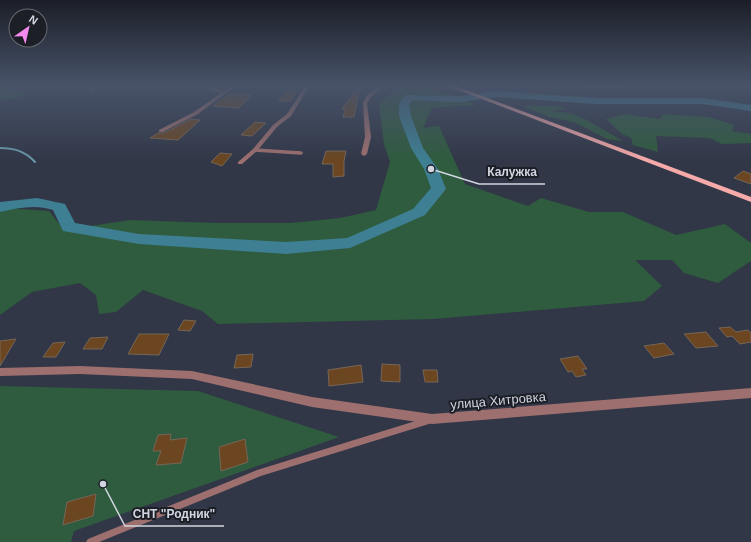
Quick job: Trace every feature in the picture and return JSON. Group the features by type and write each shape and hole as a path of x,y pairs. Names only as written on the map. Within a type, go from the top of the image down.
{"main road":[{"path":"515,110 751,200"}],"street":[{"path":"161,131 200,110"},
{"path":"240,164 255,150 275,126 289,115 292,110"},
{"path":"364,154 368,137 366,110"},
{"name":"улица Хитровка","path":"0,372 80,370 192,375 312,402 432,420 751,393"}],"lane":[{"path":"255,150 302,153"},
{"path":"90,542 259,473 432,420"}],"green space":[{"path":"380,110 431,110 423,128 439,126 465,184 528,206 541,198 589,212 623,212 676,235 725,224 751,243 751,261 718,283 684,273 672,260 635,260 662,286 644,301 434,319 218,324 202,311 143,290 116,312 99,314 96,295 80,283 32,292 0,315 0,209 7,208 49,211 64,230 130,220 216,223 290,223 340,218 376,210 390,162 384,144"},
{"path":"533,110 556,110 550,111 571,113 585,119 623,141 607,139 574,122 549,117"},
{"path":"624,114 660,119 663,114 709,117 734,125 732,131 751,134 751,143 722,144 710,138 656,136 658,152 633,145 631,138 622,134 606,119"},
{"path":"0,386 198,391 339,437 74,531 71,542 0,542"}],"building":[{"path":"345,110 355,110 354,117 343,117"},
{"path":"191,119 200,120 178,140 150,138 158,133 164,133"},
{"path":"255,122 266,123 252,136 241,135"},
{"path":"326,151 346,151 344,176 333,177 333,164 322,164"},
{"path":"220,153 232,154 222,166 211,162"},
{"path":"743,171 751,174 751,184 734,178"},
{"path":"184,320 196,321 190,331 178,330"},
{"path":"730,327 736,332 748,330 751,333 751,342 740,344 732,336 727,337 719,328"},
{"path":"706,332 718,346 696,348 684,334"},
{"path":"139,334 169,334 159,355 128,354"},
{"path":"108,337 102,349 83,349 90,338"},
{"path":"16,339 0,366 0,341"},
{"path":"65,342 56,357 43,357 53,343"},
{"path":"664,343 674,354 654,358 644,346"},
{"path":"253,354 251,367 234,368 237,355"},
{"path":"578,356 587,369 582,369 586,375 576,377 572,371 568,372 560,359"},
{"path":"382,364 400,365 400,382 381,381"},
{"path":"361,365 363,382 329,386 328,370"},
{"path":"423,370 437,370 438,382 425,382"},
{"path":"171,434 170,440 187,438 181,463 156,465 161,451 153,451 158,435"},
{"path":"245,439 248,462 221,471 219,447"},
{"path":"96,494 93,516 63,525 67,502"}],"waterway":[{"path":"0,207 30,202 45,203 59,207 69,227 139,239 286,248 350,243 419,212 439,189 431,169 417,148 405,116 405,110"},
{"path":"0,148 19,151 27,155 35,162"}],"place":[{"name":"Калужка","path":"431,169"},
{"name":"СНТ \"Родник\"","path":"103,484"}]}
